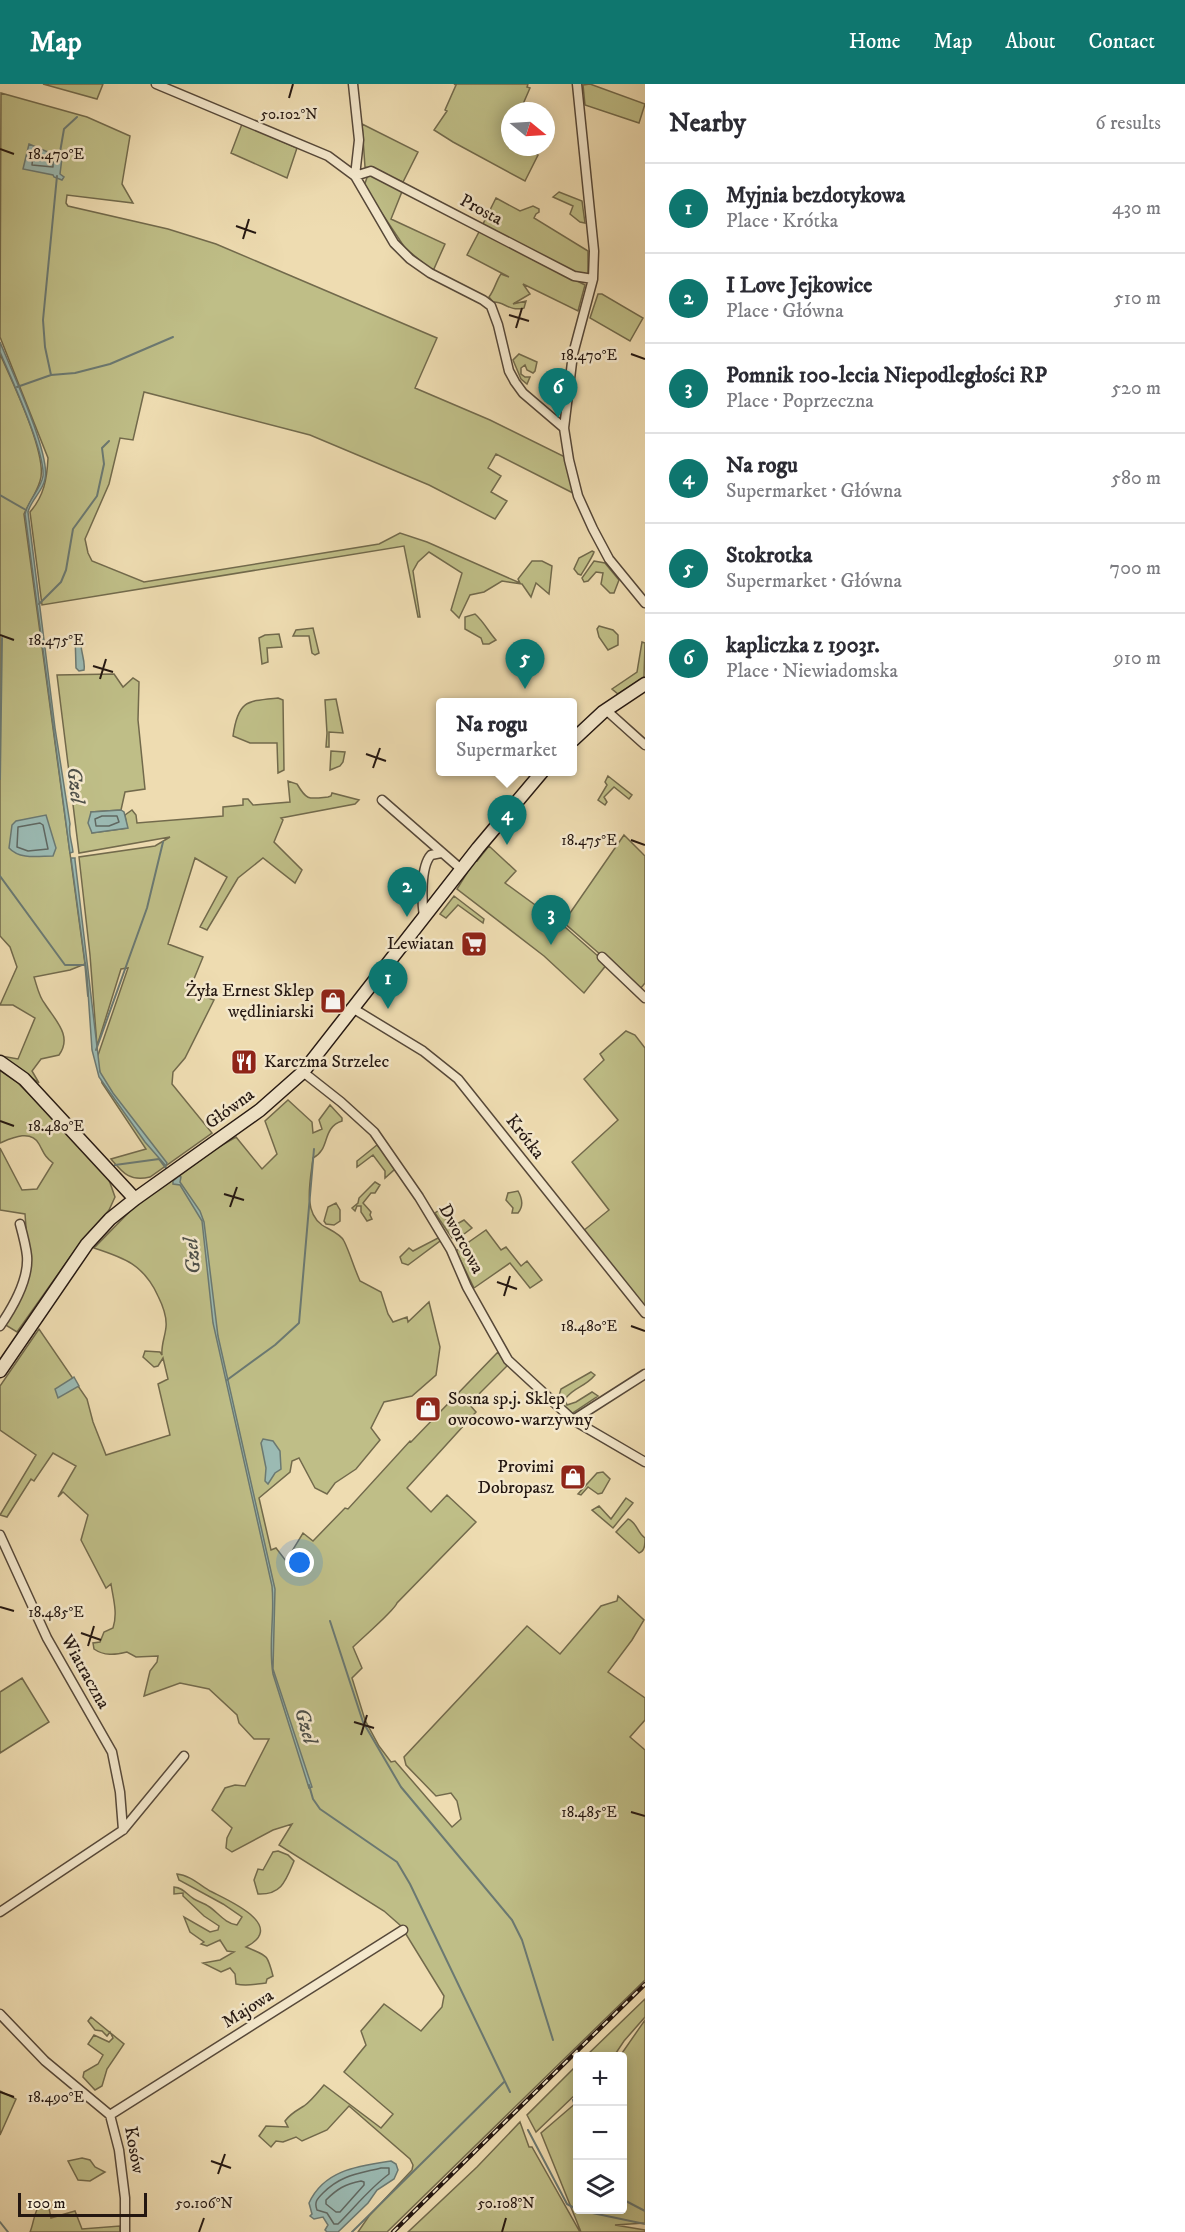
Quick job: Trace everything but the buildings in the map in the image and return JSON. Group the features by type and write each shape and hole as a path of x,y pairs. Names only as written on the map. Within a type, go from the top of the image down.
{"street":[{"path":"156,84 328,156 355,176 394,243 410,259 430,273 491,306 509,371 515,382 523,393 564,428"},
{"path":"353,84 359,140 355,176"},
{"path":"577,84 594,251 593,279 573,354 564,428 578,496 592,529 609,559 645,603"},
{"name":"Prosta","path":"355,176 371,171 574,276 593,279"},
{"path":"577,736 606,710 645,684"},
{"path":"606,710 645,745"},
{"name":"Główna","path":"0,1371 87,1244 110,1219 275,1098 303,1072 502,817 538,776"},
{"path":"382,800 461,869"},
{"path":"424,918 426,863 431,855 441,853"},
{"path":"602,957 645,998"},
{"name":"Krótka","path":"354,1009 423,1052 458,1079 645,1313"},
{"path":"0,1062 24,1079 135,1199"},
{"name":"Dworcowa","path":"303,1072 374,1132 420,1197 451,1250 467,1287 508,1360 573,1420 645,1462"},
{"path":"0,1326 23,1282 27,1258 20,1224"},
{"path":"573,1420 645,1374"},
{"name":"Wiatraczna","path":"0,1535 47,1638 112,1752 120,1792 123,1830"},
{"path":"0,1912 123,1830 184,1756"},
{"name":"Majowa","path":"110,2115 403,1930"},
{"name":"Kosów","path":"0,2014 45,2061 110,2115 121,2160 125,2198 125,2232"}],"shaded area":[{"path":"43,84 103,84 97,99"},
{"path":"454,84 528,84 527,87 530,88 524,102 501,102 501,156 538,156 525,181 434,130 447,111 445,110 456,85"},
{"path":"590,84 645,104 639,123 585,105 583,85"},
{"path":"1,93 87,117 130,136 122,184 133,203 67,195 68,206 168,229 216,244 437,338 415,388 490,420 565,457 573,493 496,454 488,468 501,476 491,492 507,501 495,519 429,485 310,435 144,392 133,440 120,438 109,484 85,539 92,561 144,582 379,544 400,533 427,542 520,583 518,579 532,561 542,561 552,566 549,594 536,583 531,597 522,584 502,581 484,592 470,595 459,618 451,610 462,573 429,552 418,562 413,571 420,617 418,617 404,546 42,605 30,512 39,500 44,487 48,458 0,337"},
{"path":"242,124 297,148 287,178 231,153"},
{"path":"362,124 418,152 403,182 365,167"},
{"path":"369,172 403,189 391,219 445,244 433,271 405,248 367,191 364,186"},
{"path":"559,192 582,201 585,223 570,214 573,206 553,197"},
{"path":"496,198 520,211 533,206 539,209 534,218 588,251 588,276 578,274 482,226"},
{"path":"480,230 585,285 578,311 523,284 530,294 513,304 526,301 524,308 514,309 493,302 489,297 501,274 509,277 467,255"},
{"path":"598,294 602,294 643,318 630,341 590,318"},
{"path":"0,354 28,418 39,455 41,470 39,485 24,514 85,964 70,970 34,977 41,998 61,1028 64,1041 59,1055 41,1059 32,1071 39,1083 1,1056 18,1059 35,1018 13,1005 0,1005 17,967 10,947 0,936"},
{"path":"519,354 537,362 533,373 527,370 525,365 521,368 521,374 530,377 527,384 521,379 513,360"},
{"path":"594,552 586,567 581,575 578,574 574,569 579,558"},
{"path":"594,561 605,563 619,580 614,593 610,593 601,584 603,573 596,572 584,582 582,578"},
{"path":"475,614 496,640 483,644 481,638 465,629 465,617"},
{"path":"599,626 613,630 618,635 618,645 608,650 599,637 597,629"},
{"path":"313,628 319,653 315,655 312,653 309,636 293,636 296,630"},
{"path":"279,634 282,647 267,648 268,662 262,664 259,638"},
{"path":"642,642 645,643 644,677 618,694 612,689 637,672"},
{"path":"114,674 123,687 133,678 139,682 138,720 145,789 125,792 121,810 91,812 92,833 127,828 125,815 132,810 136,815 137,823 223,816 223,807 243,805 243,799 248,799 253,805 290,802 288,781 297,784 309,798 328,797 332,793 359,800 355,804 281,818 283,820 274,842 302,870 295,883 263,858 238,878 207,930 200,927 227,877 195,858 168,944 203,957 189,991 214,1000 185,1058 173,1072 172,1084 212,1133 150,1177 143,1178 128,1175 111,1159 146,1149 102,1083 97,1058 128,968 121,969 97,1046 79,857 155,846 170,837 79,853 57,675"},
{"path":"278,698 283,700 284,770 278,773 277,743 250,743 233,736 241,709 251,702"},
{"path":"336,699 343,733 329,732 329,747 326,747 325,700"},
{"path":"331,751 345,752 340,766 330,770"},
{"path":"608,776 632,795 629,799 614,787 604,797 607,802 605,805 598,800 607,785 605,782"},
{"path":"624,835 645,856 645,983 640,989 564,923 557,920 607,964 584,993 544,956 457,889 475,860 477,861 489,846 516,871 505,883 549,915 554,905 563,905 568,916"},
{"path":"454,896 484,919 483,923 458,905 446,918 440,914"},
{"path":"626,1031 635,1035 645,1048 645,1310 583,1231 609,1210 572,1162 618,1120 584,1079 604,1060 600,1054"},
{"path":"0,1070 18,1083 77,1142 109,1180 115,1197 109,1210 78,1246 17,1332 4,1324 13,1309 28,1254 25,1214 0,1210 0,1148 22,1190 37,1189 53,1163 36,1139 31,1137 21,1136 0,1143"},
{"path":"288,1100 312,1122 313,1133 322,1129 319,1120 330,1105 342,1118 342,1121 331,1128 319,1154 313,1158 309,1194 316,1219 342,1238 360,1281 381,1292 393,1322 407,1317 408,1322 429,1302 440,1347 436,1375 412,1396 384,1402 371,1428 380,1440 356,1469 335,1483 327,1494 315,1488 299,1458 292,1461 290,1472 259,1498 271,1550 276,1548 286,1561 303,1533 313,1541 345,1508 348,1509 410,1441 498,1352 507,1366 469,1404 476,1412 407,1488 431,1512 447,1495 476,1522 390,1612 353,1647 362,1668 352,1678 365,1720 379,1746 391,1762 395,1761 452,1827 461,1819 457,1801 451,1793 436,1796 406,1765 404,1757 527,1626 560,1654 601,1606 617,1601 618,1596 644,1620 608,1672 645,1698 645,1720 630,1737 645,1750 645,1980 387,2232 358,2232 369,2216 412,2170 413,2165 410,2159 349,2106 327,2130 302,2141 296,2137 283,2142 276,2141 271,2147 259,2136 266,2126 288,2127 285,2121 287,2118 309,2102 324,2085 381,2128 393,2114 344,2072 366,2045 361,2031 384,2004 421,2031 442,2007 444,1996 401,1926 384,1911 279,1845 292,1824 273,1830 232,1852 226,1848 227,1838 232,1828 212,1810 225,1788 235,1785 245,1786 269,1739 254,1739 239,1723 237,1715 209,1689 180,1683 144,1696 150,1671 157,1662 158,1656 136,1657 127,1652 106,1654 94,1649 93,1643 100,1642 104,1632 113,1628 115,1606 111,1584 106,1588 81,1540 88,1515 63,1492 58,1497 76,1466 53,1453 34,1481 31,1479 7,1517 0,1515 36,1455 0,1430 0,1386 39,1329 87,1399 106,1455 170,1435 158,1384 168,1379 163,1358 158,1366 154,1367 143,1357 145,1351 160,1352 162,1355 166,1323 162,1304 153,1285 140,1270 124,1259 94,1248 139,1202 236,1137 262,1169 277,1154 265,1121"},
{"path":"377,1145 395,1169 385,1178 385,1171 373,1155 357,1167 357,1161"},
{"path":"375,1182 380,1185 375,1193 371,1193 363,1203 371,1212 372,1219 367,1221 361,1212 361,1206 357,1206 355,1211 352,1208"},
{"path":"518,1191 522,1205 518,1213 512,1213 513,1208 506,1200 508,1193"},
{"path":"336,1203 340,1210 340,1221 334,1225 326,1224 324,1221 328,1207"},
{"path":"442,1210 448,1213 446,1219 455,1225 464,1220 472,1228 460,1237 452,1238 435,1213 438,1211 440,1213"},
{"path":"486,1230 501,1250 506,1247 521,1266 527,1261 542,1280 530,1288 510,1263 474,1288 456,1251"},
{"path":"440,1237 440,1241 408,1265 402,1263 400,1257 409,1248 413,1251"},
{"path":"591,1372 595,1375 565,1399 567,1405 592,1392 598,1396 571,1414 558,1399 561,1389"},
{"path":"603,1472 610,1479 602,1493 598,1494 588,1487 581,1495 578,1494 597,1473"},
{"path":"626,1498 633,1503 613,1528 592,1510 599,1506 611,1519"},
{"path":"628,1519 645,1538 644,1549 639,1553 616,1532"},
{"path":"22,1678 49,1722 0,1753 0,1692"},
{"path":"278,1851 288,1855 294,1861 288,1874 278,1889 266,1894 258,1894 254,1880 258,1869 263,1870 273,1852"},
{"path":"177,1874 190,1878 240,1907 258,1922 260,1930 257,1939 246,1947 262,1954 267,1959 273,1976 267,1979 266,1983 236,1984 235,1974 230,1968 221,1972 203,1963 220,1960 234,1952 227,1951 220,1940 207,1946 201,1944 204,1942 190,1932 184,1917 210,1932 218,1930 219,1926 204,1916 183,1896 183,1893 174,1894 174,1887 212,1908 232,1924 237,1925 242,1917 179,1880"},
{"path":"645,1999 645,2017 617,2052 590,2052"},
{"path":"91,2017 110,2032 107,2036 102,2031 95,2030 88,2021"},
{"path":"645,2020 645,2223 615,2225 645,2230 645,2232 581,2232 574,2214 627,2214 627,2052 623,2052"},
{"path":"110,2033 124,2044 107,2069 102,2086 95,2090 83,2077 84,2072 98,2064 103,2055 88,2044 94,2035 109,2042 113,2038"},
{"path":"573,2069 573,2097 536,2132 527,2115"},
{"path":"0,2091 16,2099 0,2135"},
{"path":"573,2105 573,2212 541,2133"},
{"path":"520,2122 529,2147 532,2147 580,2232 408,2232 477,2167"},
{"path":"82,2158 90,2160 95,2167 105,2172 90,2181 78,2180 68,2161"},
{"path":"41,2203 48,2203 51,2218 75,2211 82,2229 120,2226 120,2232 30,2232 35,2213"}],"water":[{"path":"29,144 62,158 60,174 64,177 62,180 53,175 23,169"},
{"path":"0,342 29,412 45,467 44,483 28,512 55,728 70,824 73,852 70,853 25,514 42,481 42,465 26,414 0,352"},
{"path":"75,634 80,634 82,637 84,670 79,671 76,668"},
{"path":"121,810 124,812 128,828 92,833 88,823 91,812"},
{"path":"46,815 56,848 53,856 24,856 9,848 12,825 16,821"},
{"path":"71,858 75,858 100,1072 113,1093 167,1163 166,1166 145,1142 99,1077 92,1050 87,977"},
{"path":"179,1176 181,1177 180,1182 200,1211 204,1222 218,1336 275,1589 273,1669 312,1787 309,1788 273,1674 272,1586 213,1323 202,1221 180,1185 173,1184"},
{"path":"74,1377 79,1386 58,1398 55,1389"},
{"path":"263,1439 273,1441 280,1451 281,1469 275,1473 268,1484 265,1481 266,1468 261,1443"},
{"path":"391,2161 396,2164 398,2170 394,2179 377,2190 368,2203 338,2232 325,2230 328,2225 323,2217 314,2219 310,2216 312,2214 309,2203 324,2183 355,2168"}],"waterway":[{"path":"59,158 64,129 77,117"},
{"path":"51,375 45,347 43,320 57,176"},
{"path":"17,387 51,375 75,373 110,364 173,337"},
{"path":"39,604 61,582 66,570 73,529 97,496 104,464 102,448 109,441"},
{"path":"0,495 26,510"},
{"path":"0,779 2,638"},
{"path":"96,1050 147,908 163,842"},
{"path":"0,876 65,965 84,965"},
{"name":"Gzel","path":"85,963 88,996"},
{"path":"227,1380 275,1345 299,1323 314,1149"},
{"name":"Gzel","path":"159,1159 168,1171"},
{"path":"115,1165 159,1159"},
{"path":"330,1621 363,1722 401,1787 512,1920 522,1940 553,2040"},
{"name":"Gzel","path":"309,1785 313,1799 320,1809 397,1862 410,1884 510,2092"},
{"path":"352,2232 504,2082"},
{"name":"Gzel","path":"528,2130 567,2204 578,2210 645,2224"},
{"path":"627,2202 645,2211"},
{"path":"0,2222 8,2232"}],"railway":[{"path":"393,2232 645,1984"}],"place":[{"name":"kapliczka z 1903r.","path":"558,418"},
{"name":"Stokrotka","path":"525,689"},
{"name":"Na rogu","path":"507,845"},
{"name":"I Love Jejkowice","path":"407,917"},
{"name":"Lewiatan","path":"474,944"},
{"name":"Pomnik 100-lecia Niepodległości RP","path":"551,945"},
{"name":"Żyła Ernest Sklep wędliniarski","path":"333,1001"},
{"name":"Myjnia bezdotykowa","path":"388,1009"},
{"name":"Karczma Strzelec","path":"244,1062"},
{"name":"Sosna sp.j. Sklep owocowo-warzywny","path":"428,1409"},
{"name":"Provimi Dobropasz","path":"573,1477"}]}
